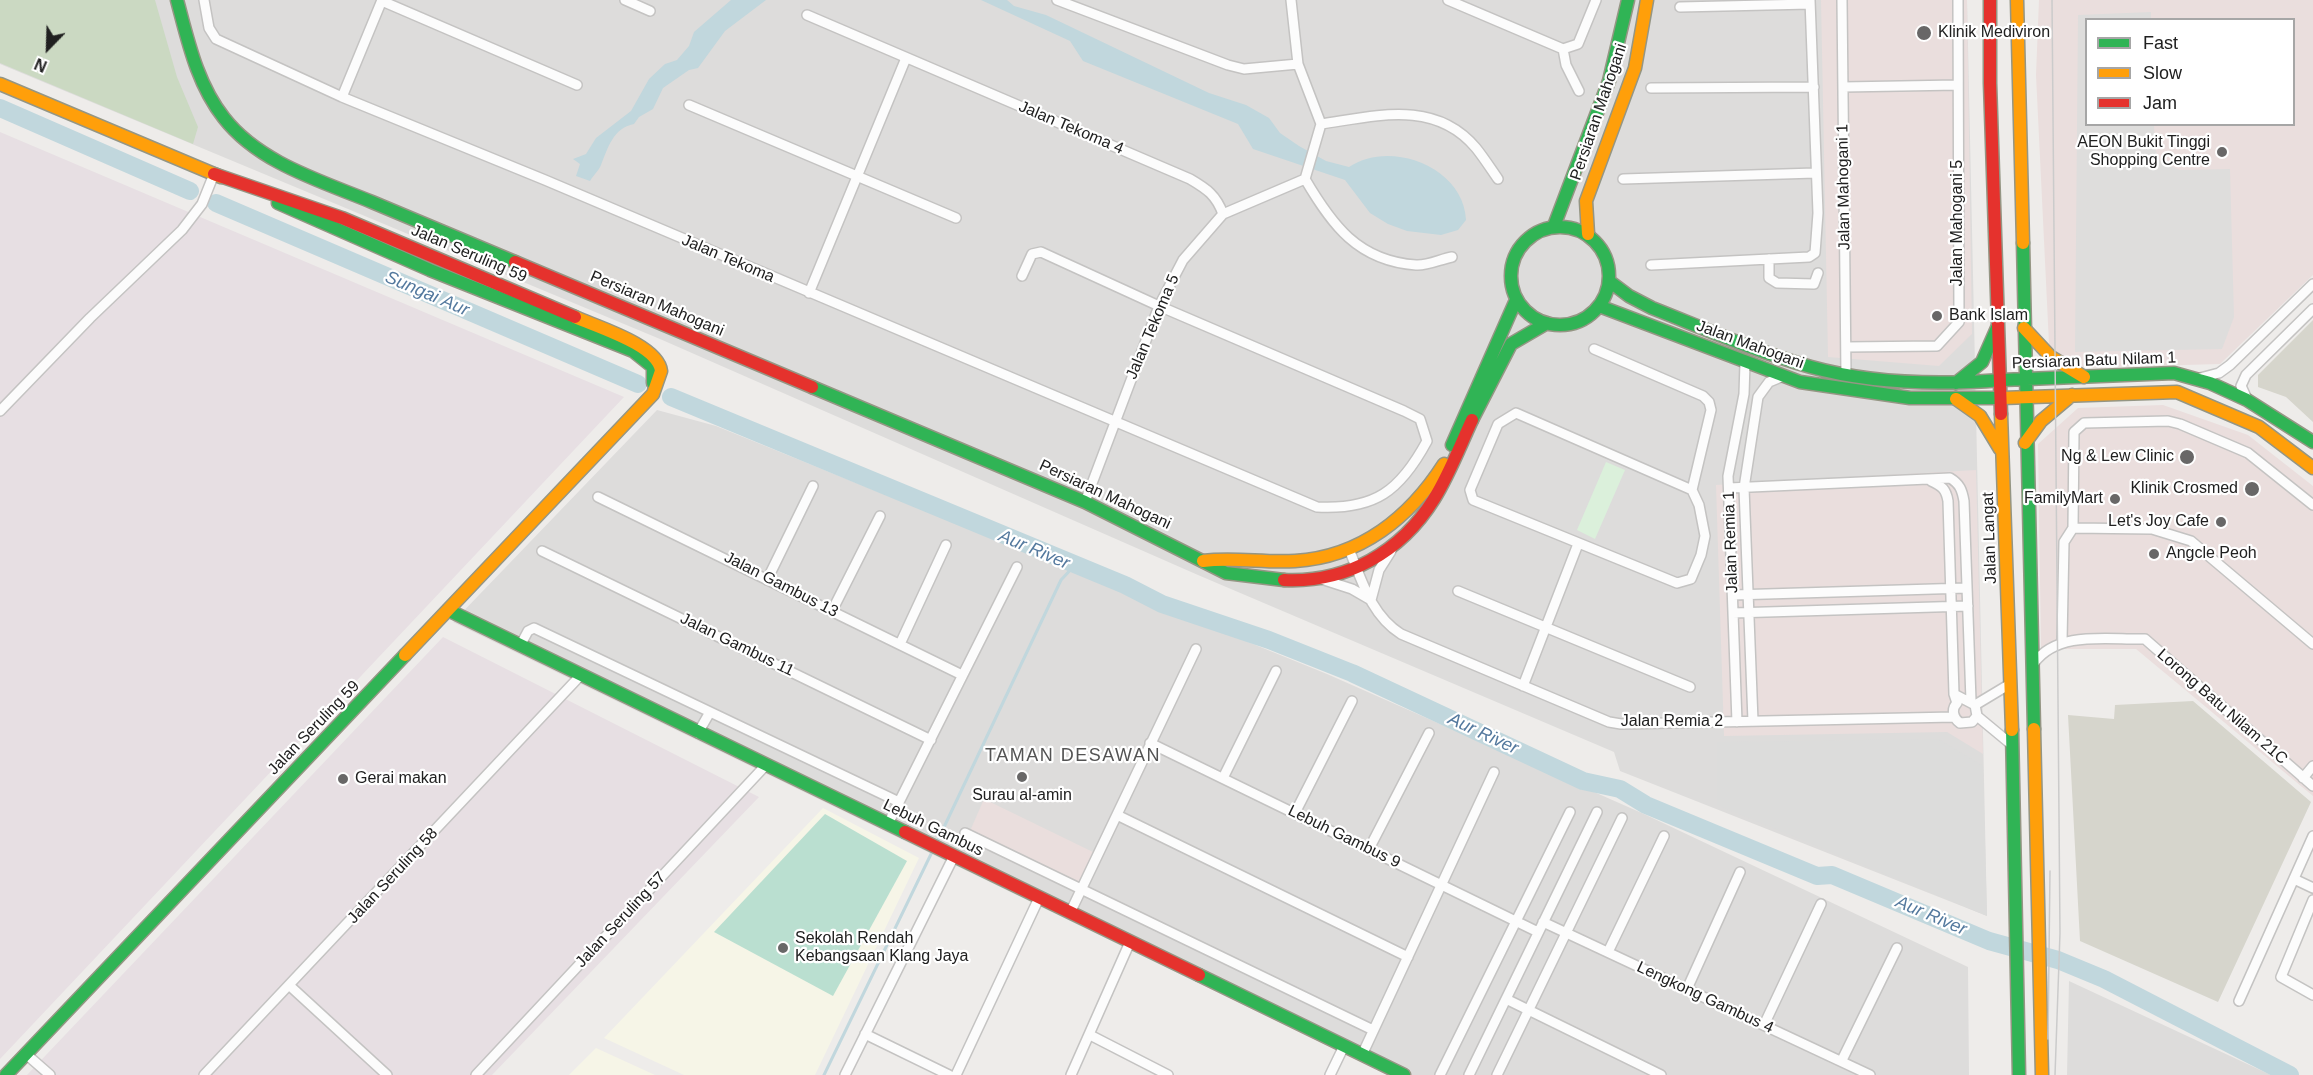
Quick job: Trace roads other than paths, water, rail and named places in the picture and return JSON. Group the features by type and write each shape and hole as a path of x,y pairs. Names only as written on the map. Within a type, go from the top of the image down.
{"main road":[{"name":"Persiaran Mahogani","path":"177,0 194,66 213,106 230,127 257,149 320,180 1085,502 1226,573 1247,577 1297,579 1333,576 1376,562 1392,550 1426,515 1436,498 1500,361 1511,344 1547,323"},
{"name":"Persiaran Mahogani","path":"1554,226 1609,81 1628,0"},
{"name":"Persiaran Mahogani","path":"1587,234 1586,201 1635,68 1647,0"},
{"name":"Jalan Langat","path":"1990,0 1990,83 2002,380 2019,1075"},
{"path":"2017,0 2025,443 2042,1075"},
{"name":"Jalan Seruling 59","path":"0,84 214,174 342,218 639,345 658,359 662,366 659,382 645,403 6,1075"},
{"path":"1554,226 1571,227 1587,234 1605,255 1609,281 1599,306 1576,322 1547,323 1529,315 1516,300 1511,276 1515,253 1525,240 1538,231 1554,226"},
{"name":"Jalan Mahogani","path":"1609,281 1620,291 1655,309 1808,366 1846,374 1956,383 2002,380"},
{"path":"1203,561 1229,557 1298,561 1349,549 1389,528 1416,504 1436,477 1516,300"},
{"name":"Jalan Mahogani","path":"1599,306 1781,377 1859,393 1910,398 2002,398"},
{"path":"1956,383 1982,362 2000,317"},
{"path":"2024,328 2048,358 2064,369 2084,377"},
{"name":"Persiaran Batu Nilam 1","path":"2002,380 2174,373 2192,376 2278,415 2313,442"},
{"name":"Persiaran Batu Nilam 1","path":"2002,398 2177,392 2259,427 2313,468"},
{"path":"2025,443 2041,421 2072,395"},
{"path":"1956,399 1980,416 1997,440 2004,458"},
{"name":"Lebuh Gambus","path":"448,610 1404,1075"}],"street":[{"name":"Jalan Tekoma","path":"204,0 209,28 216,39 342,98 545,180 1317,507 1349,508 1372,502 1383,496 1416,462 1427,441 1420,419 1160,306"},
{"path":"625,0 650,11"},
{"path":"1057,0 1228,65 1244,69 1298,64"},
{"path":"1291,0 1298,64 1321,124 1307,175 1320,204 1348,240 1381,258 1418,265 1452,257"},
{"path":"1448,0 1563,49 1578,44 1596,0"},
{"name":"Jalan Mahogani 1","path":"1842,0 1846,374"},
{"name":"Jalan Mahogani 5","path":"1846,347 1937,346 1959,322 1958,0"},
{"path":"342,98 382,1 577,85"},
{"path":"1651,265 1809,257 1815,253 1818,238 1810,2 1680,7"},
{"name":"Jalan Tekoma 4","path":"807,15 1190,179 1208,189 1218,200 1222,214"},
{"path":"1563,49 1566,65 1580,92"},
{"path":"809,293 855,176 906,58"},
{"path":"1843,87 1958,85"},
{"path":"1651,88 1814,87"},
{"path":"689,105 956,218"},
{"path":"1321,124 1407,112 1433,119 1457,131 1476,147 1498,179"},
{"path":"1623,179 1815,173"},
{"path":"0,411 90,318 182,230 202,204 214,174"},
{"name":"Jalan Tekoma 5","path":"1085,502 1160,306 1183,260 1222,214 1307,175"},
{"path":"1022,276 1032,254 1041,252 1160,306"},
{"path":"1769,259 1769,279 1777,283 1814,284 1818,273"},
{"path":"2192,376 2211,376 2230,365 2313,284"},
{"path":"2250,402 2242,393 2241,386 2246,375 2313,309"},
{"path":"1594,349 1703,396 1709,402 1712,410 1692,490 1699,506 1705,536 1701,555 1691,579 1677,583 1473,500 1470,490 1498,424 1516,413 1692,490"},
{"name":"Jalan Remia 1","path":"1737,722 1728,476 1744,394 1745,363"},
{"name":"Jalan Remia 1","path":"1753,721 1744,488 1758,397 1769,382 1781,377"},
{"path":"2031,668 2041,654 2062,641 2064,542 2073,528 2074,432 2084,423 2168,421 2180,424 2248,453 2313,505"},
{"path":"1729,488 1950,478 1960,485 1963,492 1973,703 1977,716 2012,745"},
{"path":"1926,479 1941,485 1947,492 1954,694 1958,703 1953,709 1954,717"},
{"path":"767,580 813,486"},
{"name":"Jalan Gambus 13","path":"598,497 695,542 767,580 962,675"},
{"path":"832,611 880,516"},
{"path":"2073,528 2152,529 2192,541 2313,644"},
{"path":"1522,686 1578,544"},
{"path":"900,644 946,545"},
{"name":"Jalan Remia 2","path":"1349,549 1371,600 1386,625 1401,634 1609,722 1621,724 1954,717 1964,724 1972,722 1977,716"},
{"path":"1316,577 1352,589 1371,600 1379,570 1392,550"},
{"name":"Jalan Gambus 11","path":"542,551 931,740"},
{"path":"888,824 1017,567"},
{"path":"1733,595 1967,588"},
{"path":"1458,591 1690,687"},
{"path":"1733,613 1968,606"},
{"path":"520,646 528,631 534,628 899,802"},
{"name":"Lorong Batu Nilam 21C","path":"2062,641 2145,639 2313,786"},
{"path":"1070,913 1150,742 1197,650"},
{"path":"1223,778 1276,671"},
{"name":"Jalan Seruling 58","path":"204,1075 580,676"},
{"path":"1973,703 2010,684"},
{"path":"1954,694 1973,703"},
{"path":"1295,813 1352,701"},
{"path":"698,733 710,712"},
{"path":"1369,849 1429,733"},
{"name":"Lebuh Gambus 9","path":"1150,742 1539,932"},
{"name":"Jalan Seruling 57","path":"476,1075 765,766"},
{"path":"2303,778 2313,766"},
{"path":"1362,1055 1494,772"},
{"path":"1440,1075 1570,812"},
{"path":"1469,1075 1597,812"},
{"path":"1117,815 1408,957"},
{"path":"1497,1075 1622,818"},
{"path":"965,833 1373,1030"},
{"path":"1608,952 1664,836"},
{"path":"2239,1001 2313,836"},
{"path":"846,1075 954,856"},
{"path":"1687,989 1740,872"},
{"path":"2294,879 2313,888"},
{"path":"956,1075 1039,898"},
{"path":"2313,900 2281,977 2313,995"},
{"path":"1764,1025 1821,904"},
{"name":"Lengkong Gambus 4","path":"1543,922 1869,1074"},
{"path":"1071,1075 1130,942"},
{"path":"1842,1060 1897,948"},
{"path":"290,986 387,1075"},
{"path":"1506,999 1661,1075"},
{"path":"865,1034 949,1075"},
{"path":"1090,1035 1168,1075"},
{"path":"1330,1075 1344,1046"},
{"path":"26,1054 50,1075"}],"water":[{"path":"731,0 766,0 725,31 698,68 689,70 663,88 653,109 616,134 600,167 590,181 576,176 580,164 573,159 586,154 596,138 631,111 649,79 665,64 677,60 689,46 694,32"},
{"path":"981,0 1007,0 1014,6 1046,15 1209,93 1246,105 1269,118 1280,133 1326,161 1349,167 1366,159 1384,156 1404,157 1422,163 1453,185 1462,201 1466,220 1458,230 1441,235 1407,231 1388,224 1370,213 1345,180 1253,149 1238,124 1083,61 1070,41"}],"waterway":[{"name":"Sungai Aur","path":"0,108 190,191"},
{"name":"Sungai Aur","path":"216,203 638,384"},
{"name":"Aur River","path":"671,397 1125,585 1162,604 1269,640 1352,673 1583,781 1620,789 1646,805 1817,876 1832,875 1989,941 2058,960 2104,979 2290,1075"},
{"path":"936,844 1061,580 1075,565"},
{"path":"824,1075 933,850"}],"tram line":[{"path":"2052,0 2060,933 2055,1075"},
{"path":"2048,1039 2050,871"}],"place":[{"name":"Klinik Mediviron","path":"1924,33"},
{"name":"AEON Bukit Tinggi Shopping Centre","path":"2222,152"},
{"name":"Bank Islam","path":"1937,316"},
{"name":"Ng & Lew Clinic","path":"2187,457"},
{"name":"Klinik Crosmed","path":"2252,489"},
{"name":"FamilyMart","path":"2115,499"},
{"name":"Let's Joy Cafe","path":"2221,522"},
{"name":"Angcle Peoh","path":"2154,554"},
{"name":"Surau al-amin","path":"1022,777"},
{"name":"Gerai makan","path":"343,779"},
{"name":"Sekolah Rendah Kebangsaan Klang Jaya","path":"783,948"}],"district":[{"name":"TAMAN DESAWAN","path":"1073,756"}]}
